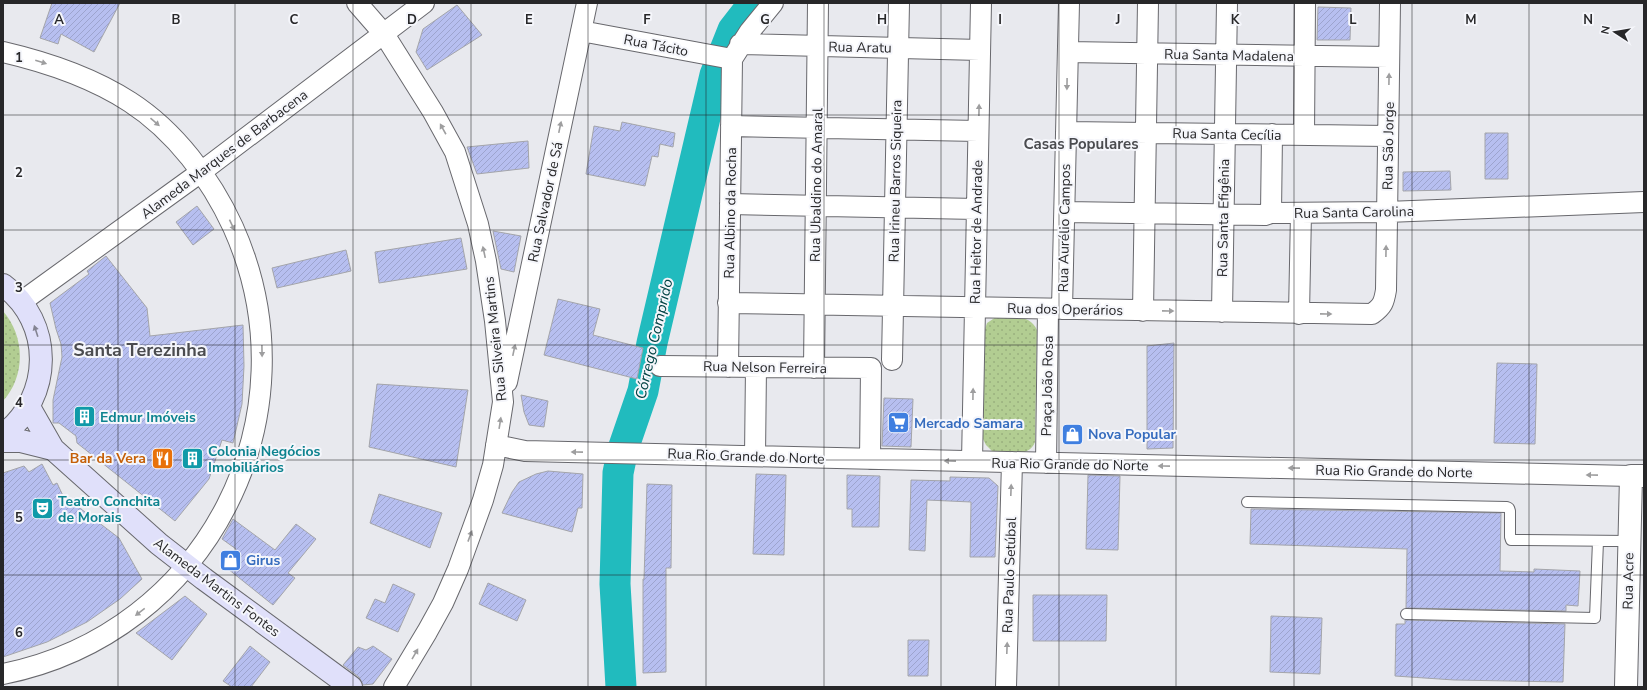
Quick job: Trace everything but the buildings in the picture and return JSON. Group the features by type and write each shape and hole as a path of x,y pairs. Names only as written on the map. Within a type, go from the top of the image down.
{"main road":[{"path":"3,285 21,302 34,322 41,350 39,382 29,407 14,426 3,435"},
{"name":"Alameda Martins Fontes","path":"29,407 53,449 159,544 351,687"},
{"name":"Alameda Martins Fontes","path":"3,441 27,442 53,449"}],"street":[{"name":"Rua Silveira Martins","path":"357,3 384,34 433,112 455,152 478,224 486,261 495,321 503,402 493,465 483,500 458,569 443,603 394,687"},
{"name":"Alameda Marques de Barbacena","path":"21,302 201,172 424,3"},
{"name":"Rua Salvador de Sá","path":"503,402 587,3"},
{"path":"729,54 773,3"},
{"name":"Rua Ubaldino do Amaral","path":"814,368 818,3"},
{"name":"Rua Irineu Barros Siqueira","path":"892,360 899,3"},
{"name":"Rua Heitor de Andrade","path":"972,461 980,3"},
{"name":"Rua Aurélio Campos","path":"1055,309 1064,212 1069,3"},
{"path":"1143,311 1148,3"},
{"name":"Rua Santa Efigênia","path":"1222,312 1227,3"},
{"path":"1304,135 1305,3"},
{"name":"Rua São Jorge","path":"1386,290 1390,3"},
{"name":"Rua Tácito","path":"580,31 729,54"},
{"name":"Rua Aratu","path":"729,54 818,46 980,50"},
{"path":"3,52 70,72 130,101 165,131 201,172 226,212 239,240 248,265 259,316 262,342 262,372 259,402 249,451 225,511 213,531 188,566 152,603 127,622 106,635 75,652 55,660 30,668 3,674"},
{"name":"Rua Santa Madalena","path":"1068,52 1389,57"},
{"name":"Rua Albino da Rocha","path":"728,367 732,126 729,54"},
{"path":"732,126 978,131"},
{"name":"Rua Santa Cecília","path":"1066,132 1388,136"},
{"path":"1271,213 1272,134"},
{"name":"Rua Santa Carolina","path":"1064,212 1265,215 1271,213 1387,212 1644,202"},
{"path":"730,204 977,209"},
{"path":"1299,314 1301,213"},
{"name":"Rua dos Operários","path":"728,303 1299,314 1372,314 1381,308 1386,290"},
{"name":"Praça João Rosa","path":"1046,463 1055,309"},
{"name":"Rua Nelson Ferreira","path":"660,366 871,368 870,459"},
{"path":"755,456 756,367"},
{"name":"Rua Rio Grande do Norte","path":"496,445 524,451 1638,476"},
{"name":"Rua Paulo Setúbal","path":"1006,687 1012,462"},
{"name":"Rua Acre","path":"1626,687 1629,541 1638,476"}],"lane":[{"path":"1247,502 1509,508 1511,540 1629,541"},
{"path":"1406,614 1595,618 1598,541"}],"green space":[{"path":"3,311 16,332 20,356 16,380 11,391 3,401"},
{"path":"996,317 1014,317 1025,319 1030,321 1037,330 1035,442 1028,450 1018,454 994,453 986,445 983,439 985,329 987,323"}],"waterway":[{"name":"Córrego Comprido","path":"621,687 615,584 618,473 623,449 643,391 652,343 715,75 733,30 754,3"}],"place":[{"name":"Edmur Imóveis","path":"84,417"},
{"name":"Mercado Samara","path":"898,423"},
{"name":"Nova Popular","path":"1073,434"},
{"name":"Bar da Vera","path":"162,458"},
{"name":"Colonia Negócios Imobiliários","path":"193,459"},
{"name":"Teatro Conchita de Morais","path":"42,509"},
{"name":"Girus","path":"231,560"}],"district":[{"name":"Casas Populares","path":"1081,144"},
{"name":"Santa Terezinha","path":"140,350"}]}
